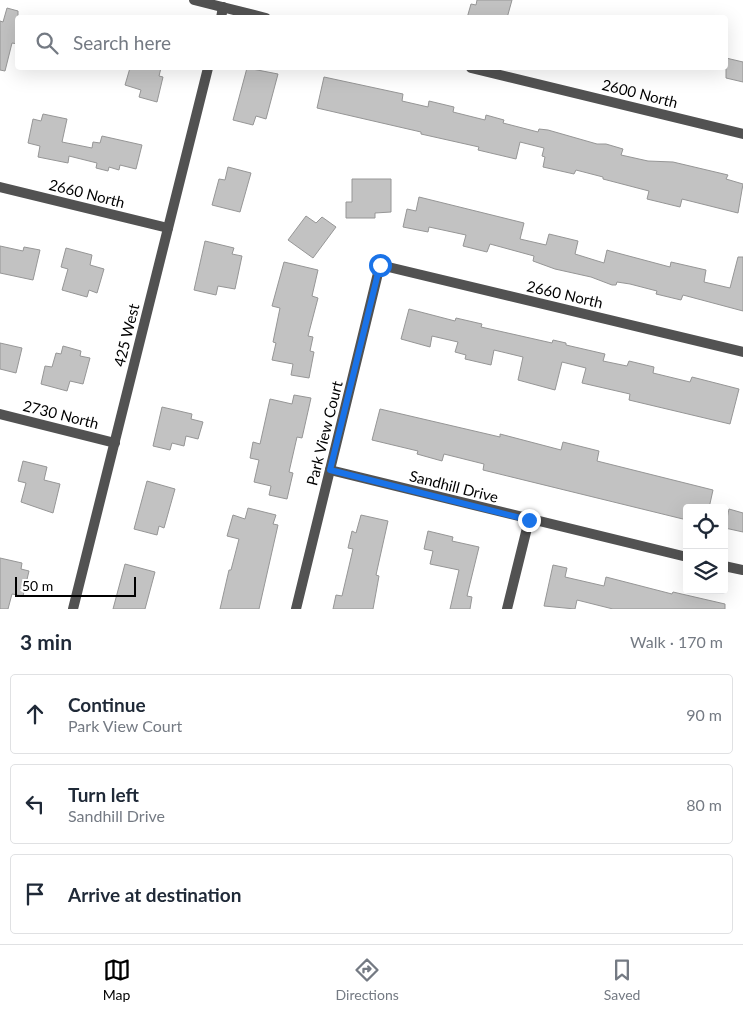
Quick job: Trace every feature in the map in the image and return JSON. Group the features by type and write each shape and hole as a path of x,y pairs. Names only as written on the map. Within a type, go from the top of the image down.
{"street":[{"path":"194,0 222,12 244,15"},
{"name":"425 West","path":"73,609 208,70"},
{"name":"2600 North","path":"479,70 743,134"},
{"name":"2660 North","path":"0,187 168,228"},
{"name":"2660 North","path":"380,265 743,352"},
{"name":"Park View Court","path":"296,609 380,265"},
{"name":"2730 North","path":"0,414 114,443"},
{"name":"Sandhill Drive","path":"330,470 683,556"},
{"path":"507,609 529,520"},
{"path":"728,567 743,570"}],"building":[{"path":"477,0 512,0 508,15 468,15 471,4 476,5"},
{"path":"7,8 18,11 18,15 15,15 15,44 12,43 5,71 0,70 0,21 3,22"},
{"path":"728,58 743,62 743,82 726,78"},
{"path":"129,70 160,70 159,76 163,77 157,102 139,97 141,90 125,85"},
{"path":"246,70 278,74 266,119 256,116 253,125 233,120"},
{"path":"324,77 403,94 402,101 428,107 429,101 454,107 453,112 485,120 486,115 504,120 503,123 538,132 539,129 548,130 597,144 606,144 623,149 621,155 648,161 673,162 728,175 726,179 743,184 738,213 682,199 680,207 647,199 649,191 603,179 603,177 576,170 574,174 543,167 545,157 542,156 544,148 520,142 516,159 478,150 479,147 421,134 421,132 317,108"},
{"path":"43,114 67,119 62,142 92,148 93,142 100,143 102,136 142,145 136,169 120,165 119,170 109,167 108,171 96,168 97,163 69,156 68,163 38,157 40,146 28,143 33,119 41,121"},
{"path":"228,167 251,173 240,212 212,205 219,179 225,180"},
{"path":"352,179 391,179 391,212 375,213 375,218 346,218 346,202 352,202"},
{"path":"419,197 524,223 520,239 546,245 549,234 578,241 575,254 604,263 607,250 670,267 671,262 706,270 704,282 730,288 738,257 743,257 743,311 683,295 681,300 656,294 657,291 630,284 617,282 616,285 612,285 591,277 555,269 533,261 534,256 490,244 487,252 463,246 466,235 429,227 428,232 403,227 407,209 416,211"},
{"path":"306,216 316,223 322,217 336,227 313,258 288,240"},
{"path":"205,241 234,248 232,254 242,256 235,289 218,286 216,295 194,290"},
{"path":"0,246 23,251 24,247 40,250 33,280 0,273"},
{"path":"66,248 92,255 90,265 104,269 97,293 89,290 87,297 62,290 68,269 61,267"},
{"path":"284,262 318,270 312,296 318,298 308,336 313,337 310,351 314,352 309,378 291,375 293,364 272,360 276,343 273,342 280,308 272,306"},
{"path":"409,309 455,321 456,318 482,324 481,327 552,343 553,340 566,343 566,345 605,354 603,361 627,366 629,361 654,367 653,373 690,382 692,377 739,389 730,424 629,400 630,394 582,383 586,368 562,362 555,390 518,380 523,357 494,350 491,365 465,359 466,355 455,352 458,342 432,336 430,347 401,339"},
{"path":"0,343 22,348 16,373 0,369"},
{"path":"63,346 81,351 80,356 90,358 83,384 70,381 67,391 41,384 45,366 52,367 56,353 61,354"},
{"path":"294,395 311,398 302,438 297,437 289,472 293,473 287,499 269,495 271,486 254,482 259,460 250,458 253,442 260,444 270,399 292,404"},
{"path":"162,407 192,414 191,419 203,422 198,439 186,436 184,446 172,443 170,450 153,446"},
{"path":"380,409 500,437 500,434 561,450 563,442 599,451 597,461 713,490 710,504 683,504 683,519 483,470 484,464 444,454 442,461 417,454 418,451 372,440"},
{"path":"23,461 47,467 44,480 60,484 53,513 21,502 26,483 18,481"},
{"path":"147,481 175,489 164,528 159,526 157,535 134,529"},
{"path":"248,508 276,515 273,524 278,525 259,609 220,609 229,570 231,570 239,539 227,536 233,515 245,519"},
{"path":"729,509 743,513 743,532 728,529"},
{"path":"361,515 388,521 376,575 379,576 373,609 333,609 336,595 342,596 353,549 348,548 352,531 356,533"},
{"path":"428,531 453,537 452,541 479,547 467,596 472,597 470,609 450,609 459,570 430,564 433,551 424,549"},
{"path":"0,558 22,563 21,569 29,571 23,596 12,594 8,609 0,609"},
{"path":"125,564 155,572 145,609 113,609"},
{"path":"553,565 567,568 565,577 604,586 606,577 672,594 673,592 725,604 725,609 613,609 577,600 575,609 544,606"}],"route":[{"path":"380,265 330,470 529,520"}]}
